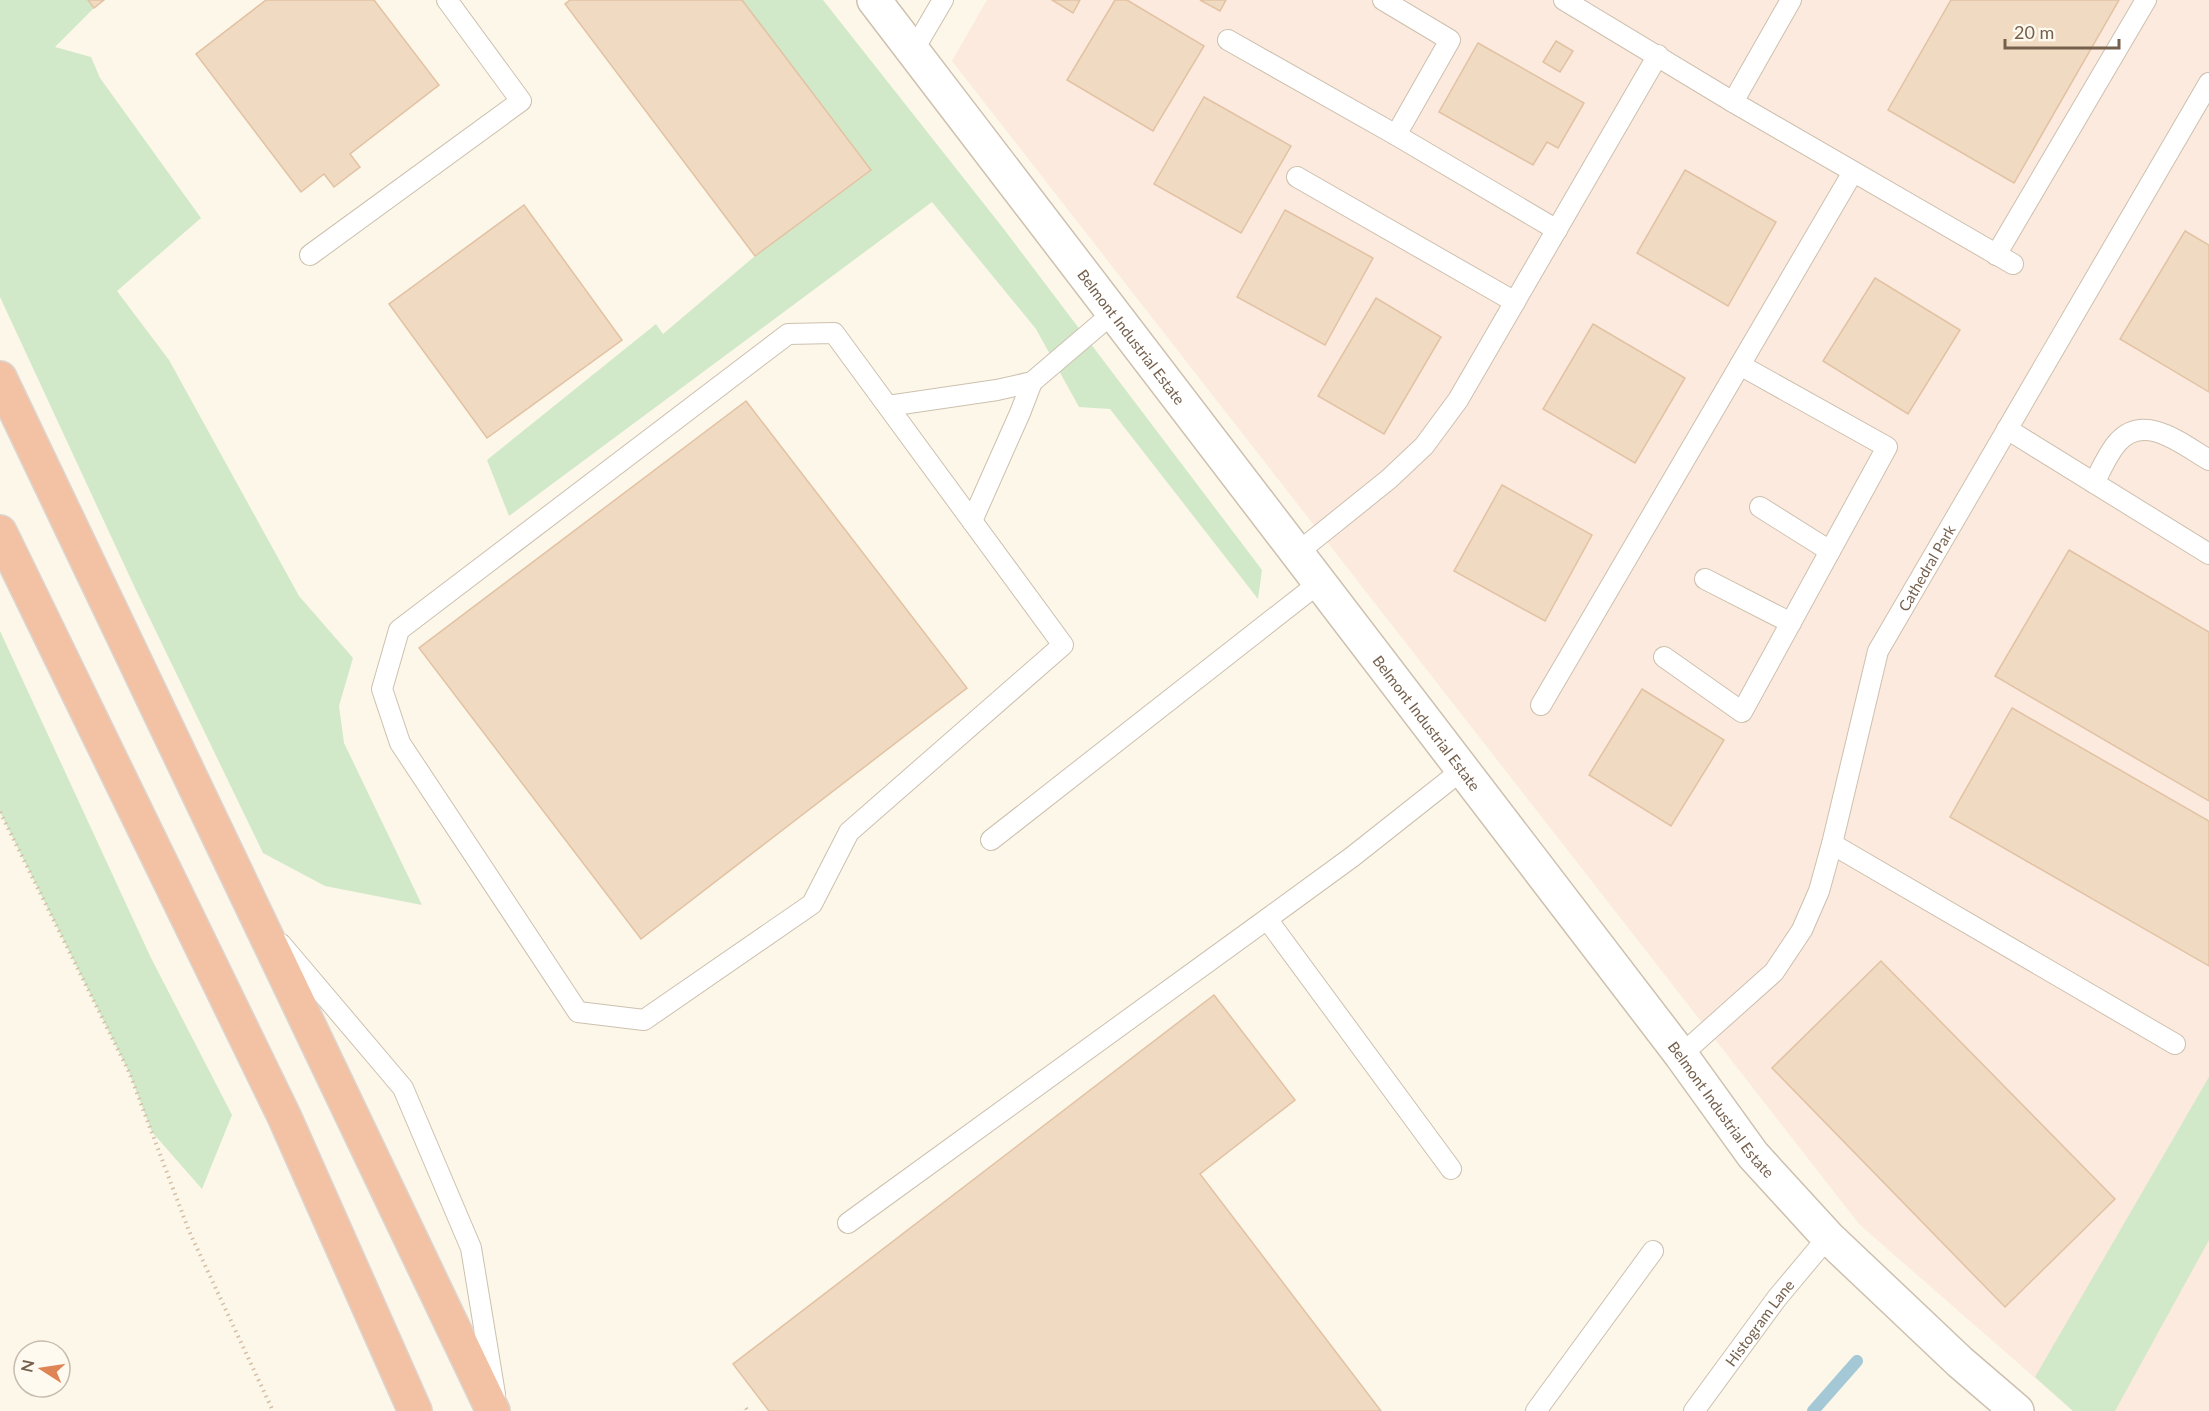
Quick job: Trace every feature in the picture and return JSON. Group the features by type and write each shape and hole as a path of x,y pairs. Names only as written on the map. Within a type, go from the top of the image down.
{"highway":[{"path":"0,378 493,1411"},
{"path":"0,532 284,1116 415,1411"}],"street":[{"name":"Belmont Industrial Estate","path":"874,0 1681,1055 1753,1155 1828,1237 1960,1362 2017,1411"}],"lane":[{"path":"310,255 521,101 447,0"},
{"path":"913,51 943,0"},
{"path":"1383,0 1450,40 1396,135"},
{"path":"1564,0 1733,102 2005,260 2146,0"},
{"path":"1733,102 1791,0"},
{"path":"1228,40 1557,230"},
{"path":"1297,553 1389,479 1424,446 1458,400 1658,55"},
{"name":"Cathedral Park","path":"1681,1055 1774,972 1802,930 1819,891 1832,844 1878,651 2209,83"},
{"path":"1541,705 1853,172"},
{"path":"1297,177 1515,302"},
{"path":"888,406 998,390 1032,381 1113,313"},
{"path":"834,333 972,521 1063,645 849,832 812,904 644,1020 578,1012 400,742 382,689 399,630 788,334 834,333"},
{"path":"1664,657 1742,712 1887,447 1740,365"},
{"path":"972,521 1032,381"},
{"path":"2007,429 2209,554"},
{"path":"2094,483 2117,442 2133,430 2159,430 2209,460"},
{"path":"1760,507 1830,551"},
{"path":"1705,579 1791,623"},
{"path":"991,840 1319,583"},
{"path":"848,1223 1352,857 1462,770"},
{"path":"1832,844 2175,1044"},
{"path":"258,916 403,1088 471,1248 498,1411"},
{"path":"1267,919 1451,1169"},
{"name":"Histogram Lane","path":"1694,1411 1777,1298 1828,1237"},
{"path":"1536,1411 1653,1251"}],"path":[{"path":"0,812 129,1072 189,1231 273,1411"}],"shaded area":[{"path":"987,0 2209,0 2209,1411 2073,1411 1860,1225 952,61"}],"green space":[{"path":"0,0 88,0 94,8 55,47 91,57 100,78 201,218 117,291 169,360 299,596 353,658 339,706 344,743 422,905 325,886 263,853 135,588 0,297"},
{"path":"742,0 823,0 1003,228 1262,570 1258,599 1110,409 1079,407 1036,329 932,202 509,516 487,460 656,324 663,334 755,256 871,171"},
{"path":"0,631 151,958 232,1115 202,1189 152,1132 129,1072 0,812"},
{"path":"2209,1077 2209,1240 2115,1411 2073,1411 2035,1377"}],"building":[{"path":"88,0 104,0 94,8"},
{"path":"266,0 374,0 439,85 350,154 360,167 334,187 324,174 301,192 196,54"},
{"path":"570,0 742,0 871,170 755,256 565,4"},
{"path":"1052,0 1080,0 1073,13"},
{"path":"1115,0 1127,0 1204,46 1153,131 1067,80"},
{"path":"1200,0 1226,0 1220,11"},
{"path":"1951,0 2119,0 2014,183 1888,110"},
{"path":"1556,41 1573,51 1560,72 1543,62"},
{"path":"1478,43 1584,103 1558,148 1547,142 1533,165 1439,112"},
{"path":"1204,97 1291,146 1241,233 1154,184"},
{"path":"1685,170 1776,222 1728,306 1637,253"},
{"path":"524,205 622,340 487,438 389,304"},
{"path":"1285,210 1373,258 1325,345 1237,297"},
{"path":"2185,231 2209,245 2209,392 2120,339"},
{"path":"1875,278 1960,330 1908,414 1823,361"},
{"path":"1376,298 1441,337 1384,434 1318,396"},
{"path":"1593,324 1685,378 1635,463 1543,409"},
{"path":"746,401 967,688 641,939 419,648"},
{"path":"1502,485 1592,535 1545,621 1454,571"},
{"path":"2069,550 2209,632 2209,801 1995,676"},
{"path":"1642,689 1724,740 1671,826 1589,775"},
{"path":"2012,708 2209,821 2209,966 1950,817"},
{"path":"1881,961 2115,1199 2005,1307 1772,1068"},
{"path":"1214,995 1295,1100 1200,1174 1381,1411 769,1411 733,1364"}],"waterway":[{"path":"1813,1411 1857,1361"}]}
